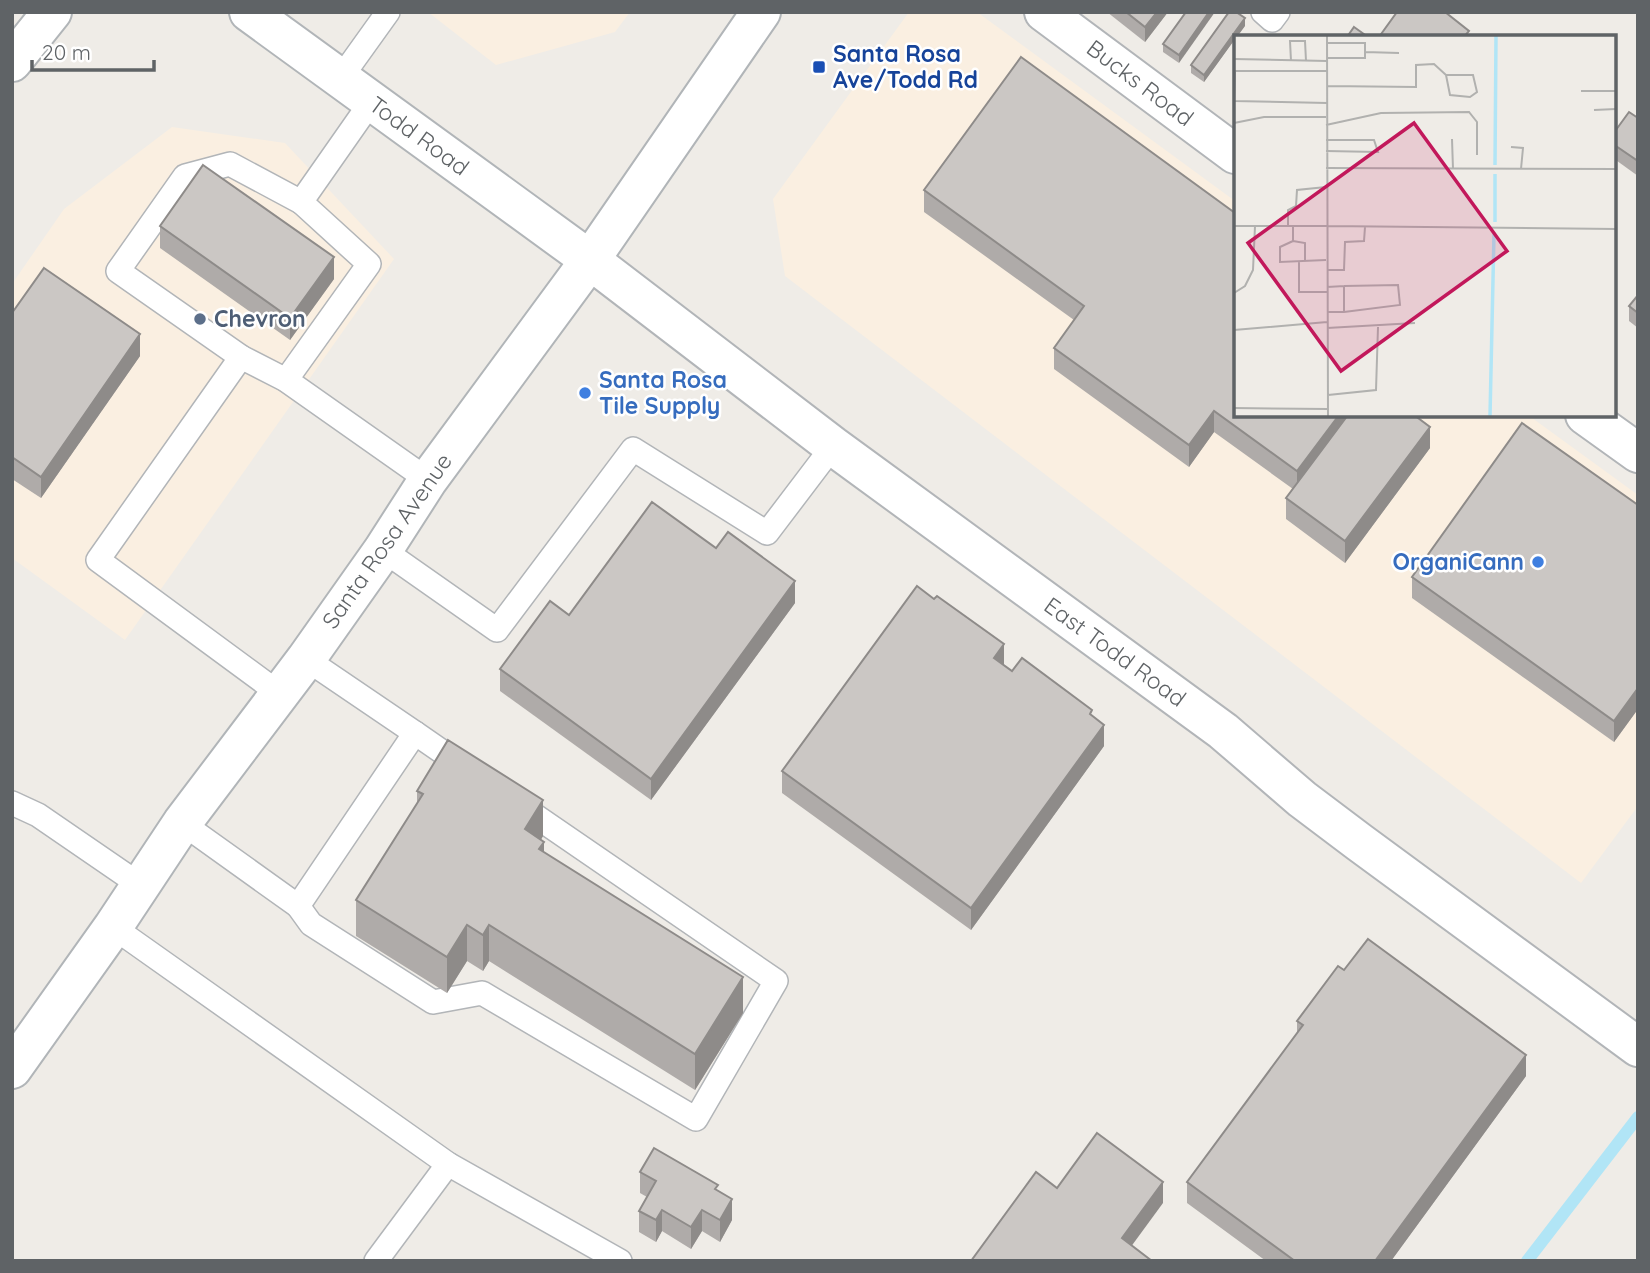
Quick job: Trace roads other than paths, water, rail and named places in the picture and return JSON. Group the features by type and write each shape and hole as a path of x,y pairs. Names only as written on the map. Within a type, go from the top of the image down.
{"main road":[{"path":"12,62 52,12"},
{"name":"Todd Road","path":"249,12 590,260"},
{"name":"Santa Rosa Avenue","path":"12,1069 113,927 182,823 306,659 383,550 428,480 590,260 761,12"},
{"name":"Bucks Road","path":"1044,12 1234,154"},
{"name":"East Todd Road","path":"590,260 833,446 1223,731 1302,799 1638,1047"},
{"path":"1586,416 1638,453"}],"lane":[{"path":"341,79 388,12"},
{"path":"1263,12 1272,20 1278,12"},
{"path":"301,202 371,102"},
{"path":"286,380 369,264 301,202 230,164 185,176 118,271 241,357 286,380 428,480"},
{"path":"241,357 98,560 280,694"},
{"path":"383,550 497,630 633,449 767,533 833,446"},
{"path":"306,659 482,779"},
{"path":"298,906 415,733"},
{"path":"182,823 298,906 311,924 433,1002 482,993 696,1119 776,981 505,795"},
{"path":"12,803 38,815 140,885"},
{"path":"113,927 448,1164 620,1261"},
{"path":"376,1261 448,1164"}],"waterway":[{"path":"1527,1261 1638,1117"}],"place":[{"name":"Santa Rosa Ave/Todd Rd","path":"819,67"},
{"name":"Chevron","path":"200,319"},
{"name":"Santa Rosa Tile Supply","path":"585,393"},
{"name":"OrganiCann","path":"1538,562"}]}
